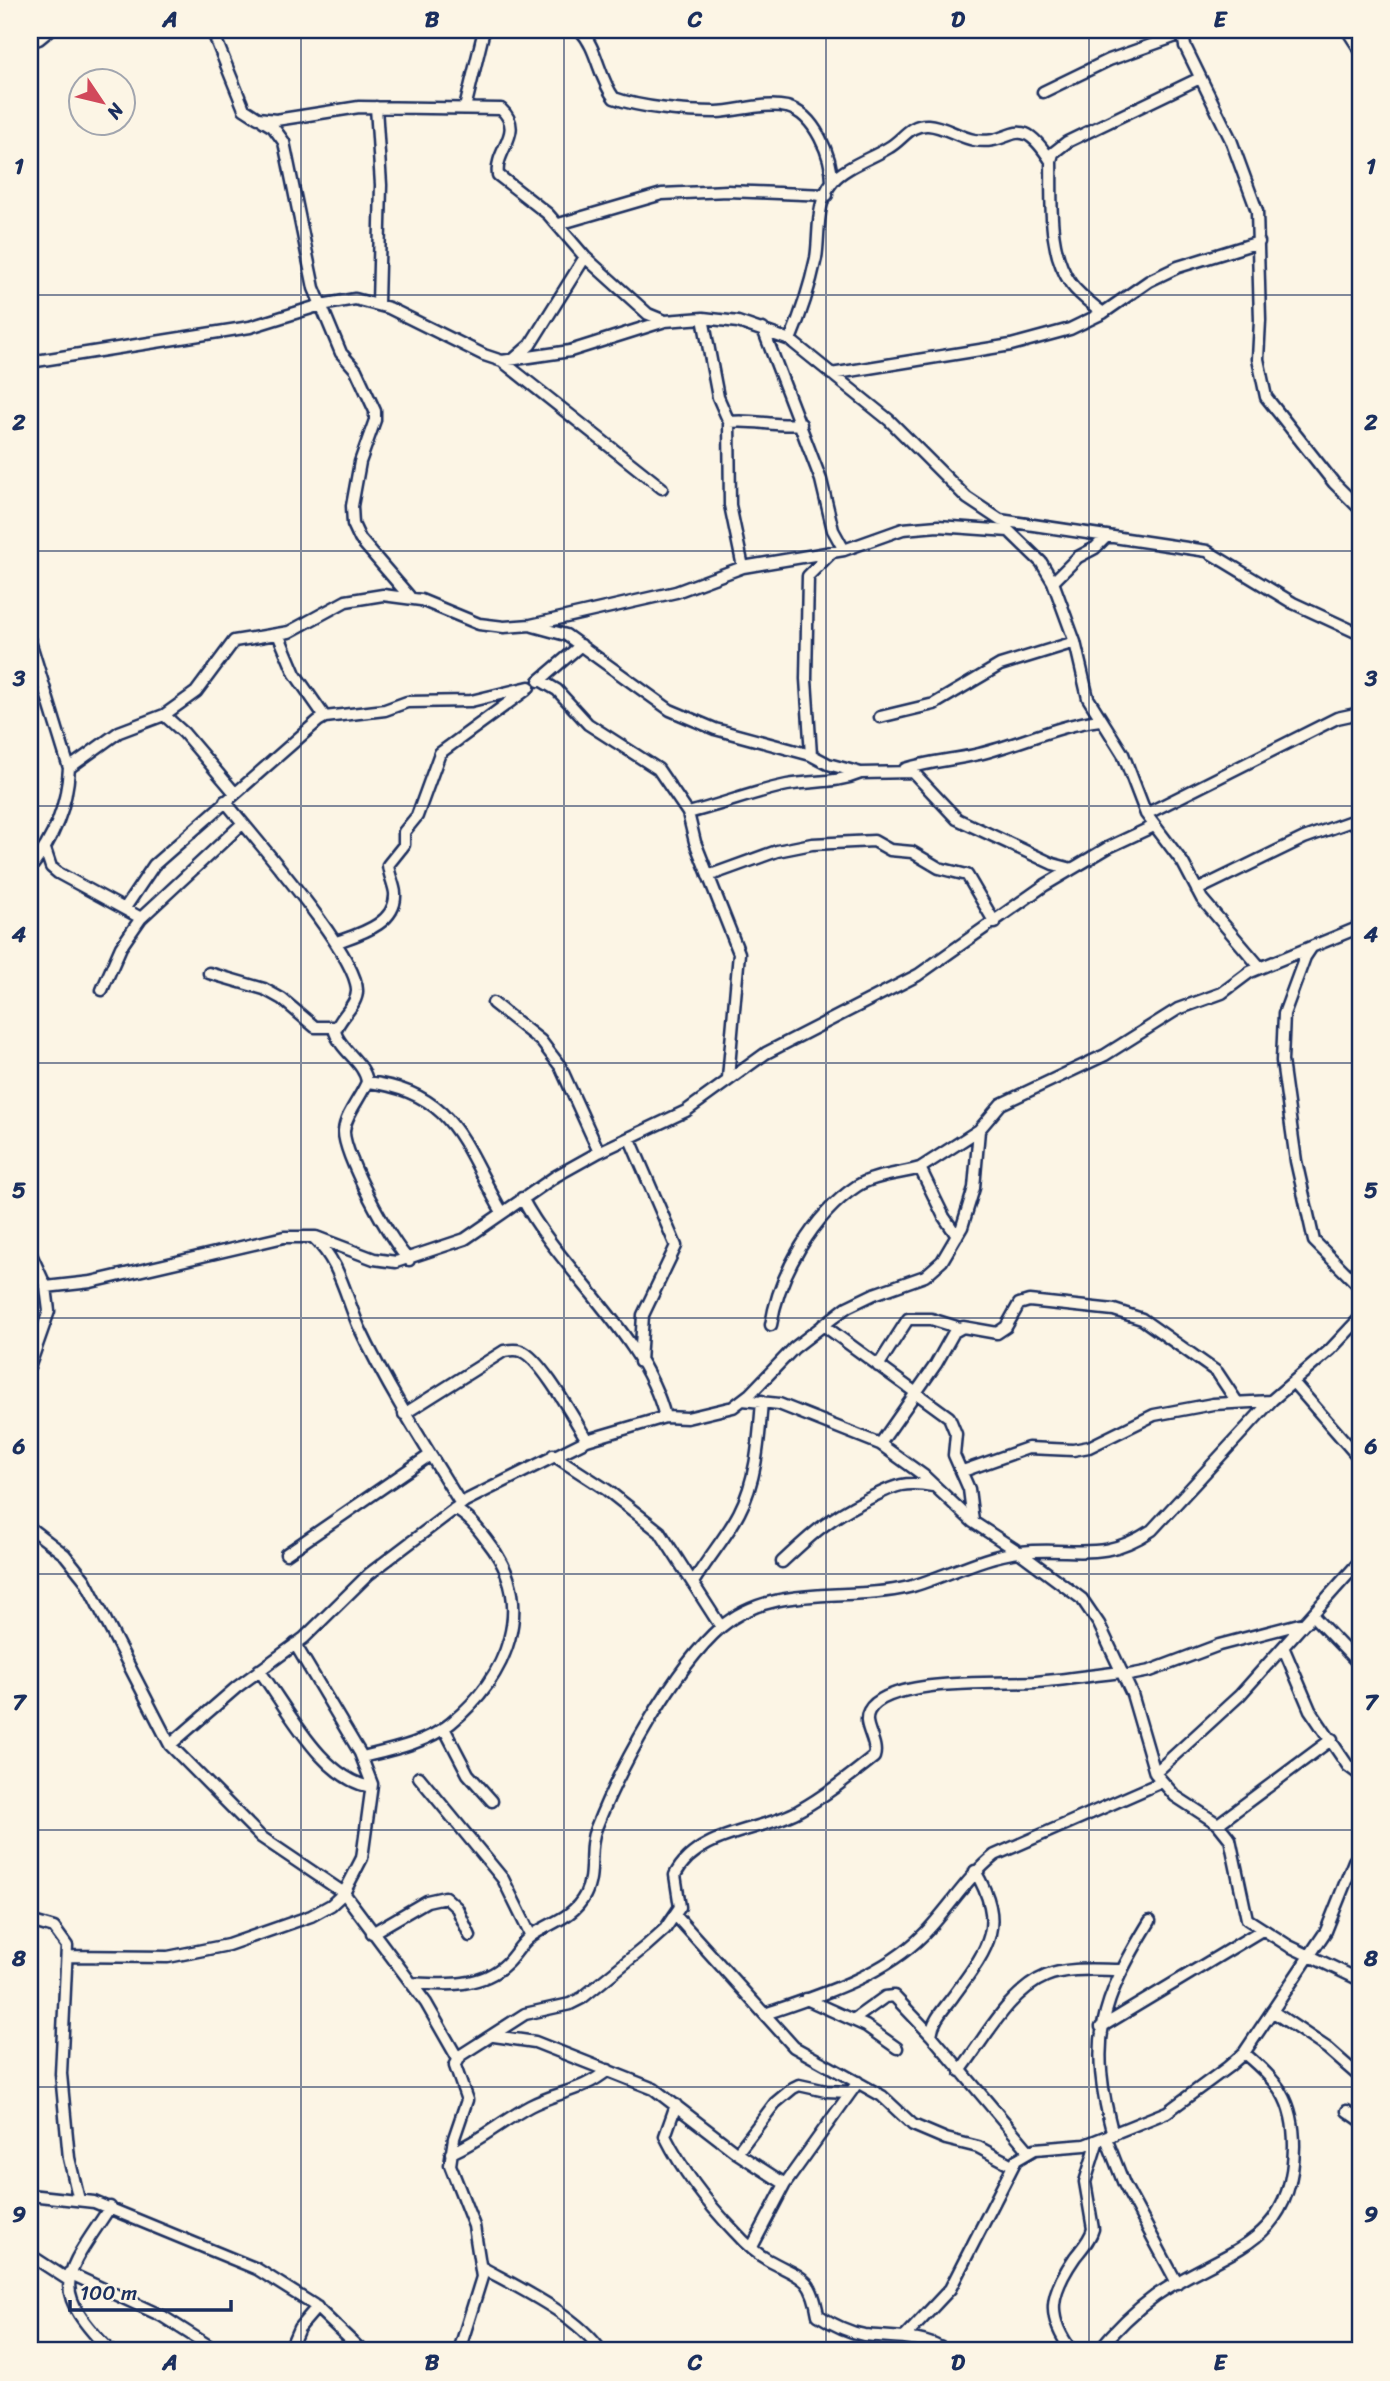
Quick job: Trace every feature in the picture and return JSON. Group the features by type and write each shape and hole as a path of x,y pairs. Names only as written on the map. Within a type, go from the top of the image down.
{"street":[{"path":"30,42 50,30"},
{"path":"212,30 244,110 274,127 284,142 302,236 321,305 341,353 356,370 375,411 375,420 360,462 352,506 353,524 360,539 410,596"},
{"path":"465,108 484,30"},
{"path":"580,30 590,43 604,83 614,98 669,108 716,112 769,106 791,109 807,122 827,151 832,165 832,182 818,224 813,270 790,340"},
{"path":"1347,30 1360,50"},
{"path":"1043,92 1109,60 1182,32 1200,78 1216,106 1250,185 1257,211 1258,359 1266,397 1334,483 1360,509"},
{"path":"1103,313 1072,285 1062,268 1053,233 1053,153 1067,142 1200,78"},
{"path":"258,118 276,120 376,107 494,107 506,114 512,127 510,138 497,164 498,175 559,224 585,257 648,314 665,321"},
{"path":"376,107 381,185 378,304"},
{"path":"832,182 893,146 906,132 921,125 940,127 979,141 1009,133 1026,133 1039,142 1051,161"},
{"path":"559,224 662,194 727,191 827,195"},
{"path":"831,374 1011,345 1070,329 1103,313 1149,281 1178,267 1259,242"},
{"path":"507,361 530,345 585,257"},
{"path":"30,362 250,327 321,305 355,299 378,304 507,361 662,488"},
{"path":"507,361 570,351 665,321 703,318 763,329 790,340 889,420 967,498 1000,520 1041,562 1053,582 1075,642 1088,698 1123,754 1146,814 1183,863 1197,890 1260,967"},
{"path":"703,318 710,346 712,372 729,422 730,505 743,567"},
{"path":"763,329 821,480 833,530 844,550"},
{"path":"729,422 750,421 780,426 801,424"},
{"path":"1000,520 1106,537 1177,544 1207,551 1293,603 1360,634"},
{"path":"69,768 119,732 164,715 196,692 234,640 278,634 309,623 346,601 383,595 410,596 479,624 504,627 531,625 676,592 743,567 830,554 891,532 918,527 1009,531"},
{"path":"1053,582 1078,557 1095,548 1106,537"},
{"path":"811,755 806,679 808,576 830,554"},
{"path":"531,625 566,635 681,716 736,736 811,755 828,764 861,773 901,771 944,759 979,754 1048,731 1100,720"},
{"path":"278,634 295,674 325,717"},
{"path":"30,641 69,768 65,804 45,849 30,869"},
{"path":"880,717 934,704 1000,665 1075,642"},
{"path":"337,942 374,928 388,914 395,894 388,865 404,845 404,832 417,816 440,753 540,680 581,645"},
{"path":"540,680 557,690 589,723 658,769 688,813 708,876 740,958 734,987 733,1048 729,1078"},
{"path":"125,908 154,864 234,792 325,717 385,710 407,702 471,701 529,687"},
{"path":"1146,814 1337,718 1360,713"},
{"path":"164,715 184,733 234,792"},
{"path":"901,771 919,776 957,819 1053,864 1072,869"},
{"path":"688,813 784,785 841,781 861,773"},
{"path":"225,801 337,942 357,986 357,993 336,1027 342,1047 363,1071 367,1082 346,1123 345,1139 374,1209 391,1239 409,1260"},
{"path":"1197,890 1304,838 1360,818"},
{"path":"102,990 121,947 141,918 242,824"},
{"path":"46,1287 91,1282 284,1237 312,1237 374,1259 409,1260 465,1239 522,1198 600,1152 686,1111 789,1038 918,975 1045,885 1154,825"},
{"path":"708,876 776,851 813,844 874,841 890,850 912,852 939,869 967,875 995,923"},
{"path":"45,849 51,867 58,873 141,918"},
{"path":"771,1325 782,1287 817,1224 859,1185 920,1168 953,1150 979,1130 990,1114 1010,1098 1105,1055 1178,1009 1222,993 1260,967 1360,927"},
{"path":"1312,947 1305,957 1284,1014 1282,1061 1296,1161 1314,1241 1360,1287"},
{"path":"209,973 264,989 282,999 315,1027 336,1027"},
{"path":"493,1003 541,1041 560,1066 600,1152"},
{"path":"367,1082 400,1087 417,1095 454,1123 502,1212"},
{"path":"170,1745 259,1670 295,1644 369,1574 458,1506 553,1455 587,1440 665,1417 687,1418 711,1414 743,1400 783,1358 847,1307 874,1294 925,1276 942,1261 957,1236 974,1188 979,1130"},
{"path":"630,1139 676,1246 643,1315 640,1363"},
{"path":"920,1168 944,1217 957,1236"},
{"path":"522,1198 545,1237 606,1311 657,1388 665,1417"},
{"path":"312,1237 331,1258 359,1326 404,1414 458,1506 495,1551 514,1599 516,1619 511,1640 496,1667 472,1702 444,1728 427,1737 362,1757"},
{"path":"30,1252 46,1287 46,1323 30,1365"},
{"path":"878,1366 908,1320 931,1319 960,1328 997,1333 1006,1327 1019,1304 1029,1301 1127,1313 1142,1319 1217,1372 1237,1402"},
{"path":"412,1983 455,1984 489,1976 505,1966 531,1936 569,1915 578,1906 591,1881 594,1831 630,1760 678,1680 721,1627 758,1606 786,1598 891,1590 1019,1552 1100,1552 1132,1543 1152,1530 1272,1401 1360,1318"},
{"path":"823,1325 943,1412 954,1426 957,1441 954,1455 963,1471 973,1522"},
{"path":"880,1444 960,1328"},
{"path":"404,1414 504,1352 514,1349 525,1353 541,1370 587,1440"},
{"path":"1293,1382 1360,1459"},
{"path":"743,1400 779,1404 880,1444 906,1461 973,1522 1082,1599 1099,1624 1123,1674 1155,1773 1175,1796 1218,1824 1233,1850 1247,1919 1310,1956 1360,1980"},
{"path":"694,1581 739,1513 746,1497 756,1458 762,1401"},
{"path":"963,1471 1014,1450 1073,1450 1089,1447 1154,1415 1237,1402 1272,1401"},
{"path":"286,1554 430,1455"},
{"path":"553,1455 607,1490 660,1532 694,1581 721,1627"},
{"path":"782,1562 833,1517 890,1486 920,1483 933,1486"},
{"path":"30,1528 65,1555 85,1580 170,1745 261,1837 344,1893 412,1983 457,2059 457,2072 467,2099 450,2165 474,2226 482,2277 459,2351"},
{"path":"1155,1773 1240,1695 1284,1649 1360,1560"},
{"path":"457,2059 534,2011 570,2004 582,1998 646,1946 676,1916 680,1900 675,1875 698,1852 734,1832 777,1821 800,1810 874,1757 876,1751 867,1720 868,1712 876,1703 904,1692 948,1684 1018,1683 1150,1671 1219,1645 1310,1619"},
{"path":"1310,1619 1360,1665"},
{"path":"67,1956 168,1957 228,1945 311,1916 331,1905 344,1893 362,1858 371,1787 362,1757 295,1644"},
{"path":"1284,1649 1310,1710 1348,1766 1360,1775"},
{"path":"259,1670 331,1768 353,1783 371,1787"},
{"path":"444,1728 468,1774 492,1801"},
{"path":"1218,1824 1332,1739"},
{"path":"419,1777 503,1879 531,1936"},
{"path":"765,2014 885,1965 904,1952 939,1919 975,1871 995,1855 1162,1783"},
{"path":"905,2337 950,2289 1012,2165 1029,2151 1084,2145 1167,2112 1186,2101 1244,2053 1326,1931 1354,1861 1360,1854"},
{"path":"931,2035 939,2015 972,1970 990,1935 992,1903 975,1871"},
{"path":"372,1933 427,1901 444,1897 457,1908 470,1936"},
{"path":"676,1916 794,2047 882,2096 913,2125 946,2139 978,2147 1012,2165"},
{"path":"30,1921 54,1928 67,1946 61,2074 69,2158 79,2200"},
{"path":"1150,1921 1120,1970 1101,2027 1106,2138 1124,2185 1177,2283"},
{"path":"1101,2027 1262,1930"},
{"path":"960,2071 1009,2004 1032,1984 1047,1975 1074,1971 1120,1970"},
{"path":"853,2020 885,1997 894,1996 931,2035 1029,2151"},
{"path":"806,1999 853,2020 897,2048"},
{"path":"1272,2011 1327,2048 1360,2077"},
{"path":"494,2035 535,2042 654,2089 737,2153 785,2184"},
{"path":"1098,2351 1133,2314 1177,2283 1246,2247 1278,2212 1288,2192 1294,2164 1294,2128 1287,2100 1280,2087 1244,2053"},
{"path":"451,2153 477,2142 530,2106 587,2086 608,2070"},
{"path":"752,2247 785,2184 859,2082"},
{"path":"737,2153 775,2104 793,2088 799,2085 826,2091 851,2092"},
{"path":"676,2105 665,2136 681,2168 734,2231 766,2259 797,2272 815,2295 818,2315 835,2326 862,2334 905,2337 946,2351"},
{"path":"1347,2111 1360,2120"},
{"path":"1072,2351 1056,2330 1052,2314 1063,2277 1093,2230 1085,2182 1106,2138"},
{"path":"30,2195 79,2200 110,2207 257,2269 317,2307 362,2351"},
{"path":"110,2207 68,2276 76,2310 110,2351"},
{"path":"30,2255 68,2276 162,2316 217,2351"},
{"path":"481,2267 556,2311 583,2332 601,2351"},
{"path":"289,2351 299,2328 317,2307"}]}
